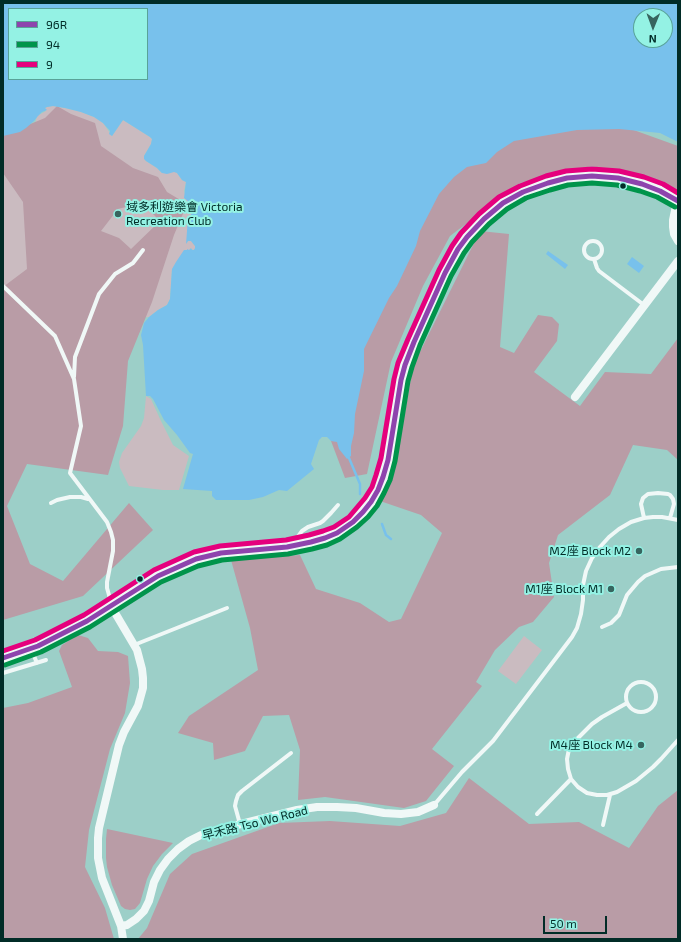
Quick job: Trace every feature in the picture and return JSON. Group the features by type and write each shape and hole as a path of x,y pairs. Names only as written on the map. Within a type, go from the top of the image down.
{"street":[{"path":"3,658 38,646 87,621 158,576 204,556 311,542 343,530 353,522 363,512 381,484 405,365 445,273 467,237 484,219 503,204 523,192 548,183 579,176 600,176 631,180 660,190 678,201 673,220 673,227 674,234 678,242"},
{"path":"575,397 678,261"},
{"path":"111,606 137,650 142,669 143,688 138,706 119,745 99,828 98,838 98,858 102,878 121,926 123,939"},
{"name":"早禾路 Tso Wo Road","path":"121,926 132,922 144,911 149,901 154,882 168,859 189,841 201,835 298,810 317,807 356,808 384,813 401,814 418,812 434,806"}],"lane":[{"path":"592,241 599,243 602,249 600,255 594,259 588,257 584,251 586,245 592,241"},
{"path":"111,606 107,582 113,552 111,532 107,522 70,473 81,426 74,379 75,357 99,294 116,274 132,263 143,250"},
{"path":"594,259 599,272 644,306"},
{"path":"3,286 55,336 74,379"},
{"path":"644,518 641,504 643,498 648,494 658,493 668,494 673,499 674,504 670,518"},
{"path":"51,503 70,497 89,499"},
{"path":"296,545 297,538 302,531 310,526 320,523 331,514 338,505"},
{"path":"434,806 462,772 493,741 572,637 577,628 581,614 583,585 586,571 592,558 600,547 609,537 631,522 653,516 662,516 678,520"},
{"path":"602,627 611,623 619,616 628,595 638,582 645,576 661,569 678,567"},
{"path":"134,645 227,608"},
{"path":"30,649 37,663"},
{"path":"3,673 46,660"},
{"path":"638,682 643,682 652,686 655,691 656,701 651,709 647,711 638,712 633,710 627,703 626,694 630,686 638,682"},
{"path":"627,703 592,724 569,749 567,759 568,769 572,779 578,787 587,793 597,796 610,795 617,792 645,774 678,740"},
{"path":"240,824 235,806 238,795 291,753"},
{"path":"537,814 572,779"},
{"path":"603,825 610,795"}],"shaded area":[{"name":"域多利遊樂會 Victoria Recreation Club","path":"53,106 81,112 94,117 103,123 112,136 123,120 152,139 151,144 144,156 146,161 162,173 174,171 182,180 186,182 184,191 188,202 195,208 188,218 187,243 188,241 191,241 196,248 194,250 191,249 172,269 170,299 167,305 149,317 61,322 3,297 3,140 35,124 37,116 46,111 45,108"},
{"path":"57,106 71,114 95,123 101,146 133,168 158,177 167,192 187,204 174,235 152,302 128,361 123,426 108,475 27,464 7,506 30,564 63,581 129,503 153,530 83,596 3,620 3,287 27,269 23,202 3,173 3,129 18,129 45,118","holes":["142,203 160,221 131,249 119,238 101,231 118,209"]},
{"path":"582,109 617,124 678,146 678,191 663,183 592,166 520,183 450,236 423,286 391,362 367,474 345,478 328,433 337,395 439,174"},
{"path":"480,231 509,234 500,347 514,353 538,315 552,317 559,324 557,341 534,372 580,406 605,372 651,374 678,338 678,460 667,450 633,445 610,495 558,535 549,563 554,597 533,622 519,627 495,650 476,682 482,686 432,749 454,766 426,801 404,808 325,797 298,800 300,750 289,715 263,716 245,751 214,760 213,743 178,733 189,716 258,670 250,628 231,560 300,555 316,589 360,603 389,622 401,619 442,533 421,515 380,501 405,413 413,366"},
{"path":"146,396 151,399 173,445 189,456 179,490 163,490 129,486 120,468 119,462 122,453 141,426 144,418"},
{"path":"78,635 88,638 98,651 118,652 128,656 130,683 125,713 110,749 89,830 85,867 105,908 114,939 3,939 3,708 28,703 72,687 59,651 62,645"},
{"path":"524,636 542,650 516,684 498,671"},
{"path":"469,778 529,824 579,822 629,848 658,806 678,790 678,939 138,939 147,928 170,874 192,854 279,823 330,821 400,826 446,813"},
{"path":"107,829 173,843 153,866 147,879 140,903 135,909 125,909 121,906 112,885 106,858"}],"water":[{"path":"3,3 678,3 678,142 660,133 619,129 577,130 514,141 497,152 486,163 467,167 454,177 439,194 420,231 416,246 397,286 389,298 364,349 364,371 355,414 351,456 347,459 339,449 337,442 331,441 327,437 322,437 319,440 311,464 314,469 287,491 279,490 263,497 249,500 216,500 212,496 212,491 183,489 193,454 190,453 164,420 153,399 150,396 146,396 141,335 144,323 149,317 167,305 170,299 172,269 184,250 189,250 191,248 194,250 195,248 191,241 188,241 186,244 188,218 195,208 184,198 186,182 182,180 177,173 162,173 146,161 144,156 151,144 152,139 123,120 112,136 109,134 110,131 103,123 94,117 81,112 53,106 45,108 47,110 42,112 20,132 3,136"},
{"path":"548,251 568,265 565,269 546,254"},
{"path":"632,257 644,266 639,273 627,264"}],"waterway":[{"path":"349,458 360,484 360,494"},
{"path":"382,524 386,535 391,539"}],"transit line":[{"name":"9","path":"3,651 35,640 84,615 154,570 194,552 220,546 286,540 309,535 334,527 349,517 372,487 381,458 398,363 439,270 461,233 479,214 499,197 520,186 546,176 566,171 592,169 619,171 644,177 663,184 678,193"},
{"name":"96R","path":"3,658 38,646 87,621 158,576 196,559 221,553 287,547 311,542 337,533 353,522 371,502 383,477 388,460 401,380 405,365 445,273 458,249 467,237 484,219 503,203 523,192 548,183 567,178 592,176 618,178 642,184 660,191 678,201"},
{"name":"94","path":"5,665 41,652 90,627 161,582 198,566 222,560 288,554 312,549 327,545 340,539 357,527 377,506 390,480 395,461 408,381 412,367 420,345 451,276 472,242 489,224 507,209 526,198 550,190 568,185 592,183 617,185 640,191 657,197 675,207"}],"place":[{"name":"域多利遊樂會 Victoria Recreation Club","path":"118,214"},
{"name":"M2座 Block M2","path":"639,551"},
{"name":"M1座 Block M1","path":"611,589"},
{"name":"M4座 Block M4","path":"641,745"}]}
